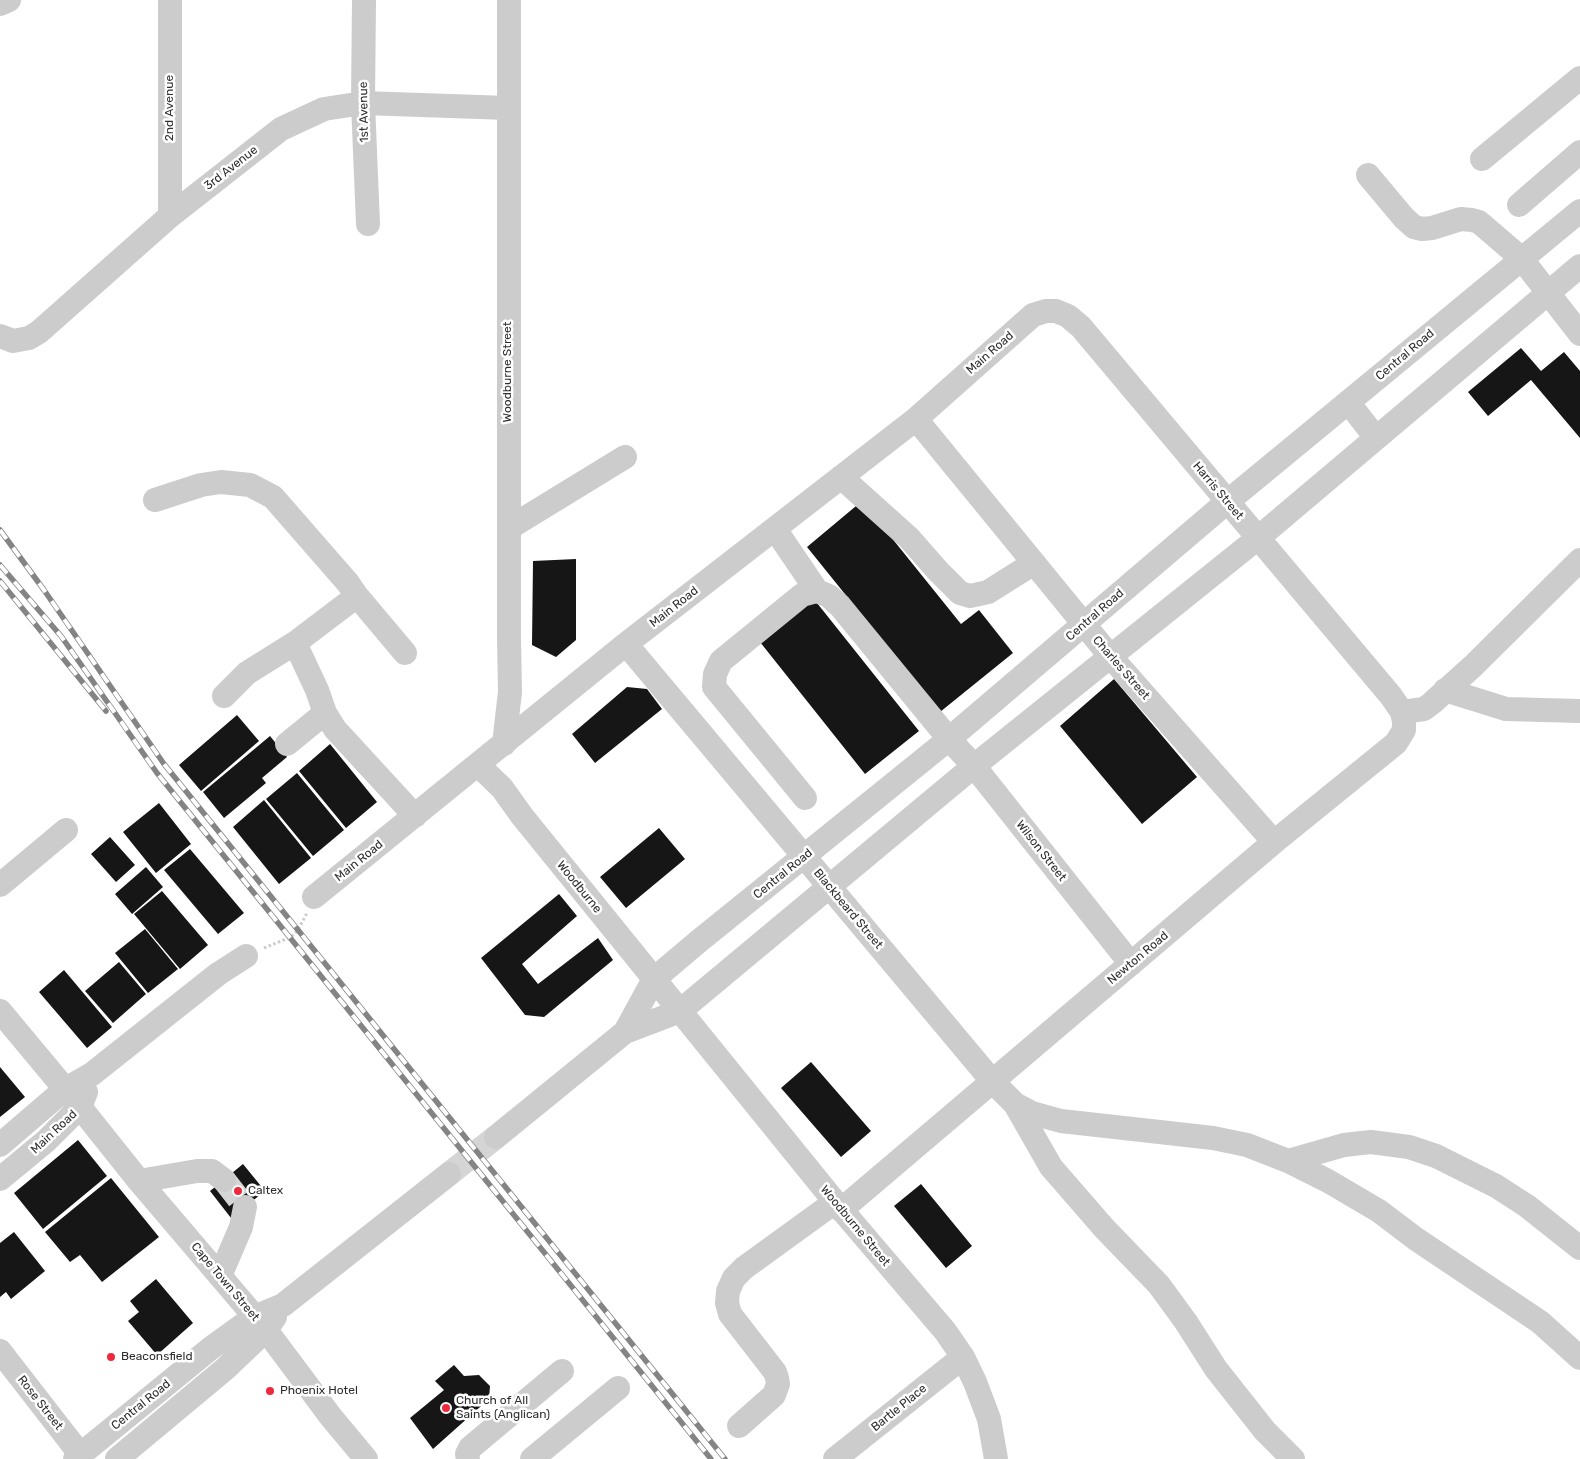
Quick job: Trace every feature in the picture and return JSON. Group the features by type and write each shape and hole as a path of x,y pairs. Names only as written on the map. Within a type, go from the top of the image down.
{"street":[{"path":"0,4 9,0"},
{"name":"2nd Avenue","path":"170,0 170,216"},
{"name":"1st Avenue","path":"364,0 363,103 368,224"},
{"name":"Woodburne Street","path":"504,744 510,692 508,528 509,0"},
{"path":"1482,160 1580,78"},
{"name":"3rd Avenue","path":"0,336 13,341 29,338 39,332 170,216 281,128 324,109 363,103 508,108"},
{"path":"1519,205 1580,152"},
{"path":"1368,176 1414,227 1422,229 1432,228 1460,219 1479,222 1521,258 1580,334"},
{"name":"Central Road","path":"624,1032 654,979 949,739 1227,502 1580,211"},
{"name":"Central Road","path":"496,1137 624,1032 680,1011 974,766 1258,538 1580,266"},
{"name":"Harris Street","path":"1033,315 1046,311 1056,311 1068,316 1081,327 1396,704"},
{"name":"Main Road","path":"314,896 626,644 916,419 1033,315"},
{"path":"1348,402 1376,438"},
{"name":"Charles Street","path":"916,419 1110,656 1274,842"},
{"path":"508,528 624,457"},
{"path":"842,477 909,538 960,593 970,596 988,592 1034,563"},
{"path":"155,500 201,485 221,482 250,485 273,497 348,583 405,653"},
{"path":"775,528 816,591 802,595 721,661 715,674 714,688 805,798"},
{"path":"1396,704 1424,709 1510,630 1580,560"},
{"name":"Wilson Street","path":"816,591 829,596 840,606 949,739 974,766 1131,964"},
{"path":"224,696 247,673 295,643 357,596"},
{"path":"295,643 317,690 325,714 335,729 414,816"},
{"name":"Blackbeard Street","path":"626,644 992,1082 1015,1104"},
{"path":"1445,690 1506,709 1580,711"},
{"name":"Newton Road","path":"739,1426 774,1395 778,1384 775,1372 730,1314 727,1303 728,1291 734,1278 744,1268 838,1206 992,1082 1274,842 1396,743 1404,730 1404,722 1396,704"},
{"path":"287,744 325,714"},
{"name":"Woodburne","path":"478,765 502,788 522,816 680,1011"},
{"path":"0,885 66,830"},
{"name":"Main Road","path":"0,1145 64,1090 92,1074 218,974 246,956"},
{"name":"Cape Town Street","path":"0,1011 139,1181 260,1324 366,1459"},
{"name":"Woodburne Street","path":"680,1011 838,1206 945,1331 975,1382 988,1419 996,1459"},
{"name":"Main Road","path":"0,1179 46,1141 80,1107 92,1074"},
{"path":"1015,1104 1032,1113 1061,1121 1213,1138 1246,1145 1288,1161 1328,1181 1379,1211 1416,1239 1540,1322 1580,1358"},
{"path":"1015,1104 1051,1167 1104,1228 1159,1286 1186,1322 1216,1369 1265,1431 1293,1459"},
{"path":"1288,1161 1344,1145 1371,1142 1410,1147 1436,1156 1496,1186 1527,1206 1580,1248"},
{"path":"139,1181 197,1171 212,1171 224,1180"},
{"name":"Central Road","path":"117,1459 225,1369 260,1324 448,1174"},
{"path":"220,1276 241,1227 245,1207"},
{"name":"Central Road","path":"78,1457 211,1348 260,1324"},
{"name":"Rose Street","path":"0,1351 78,1457"},
{"name":"Bartle Place","path":"835,1459 962,1357"},
{"path":"468,1459 467,1454 470,1448 562,1371"},
{"path":"532,1459 618,1388"}],"path":[{"path":"246,956 291,937 298,930 314,896"}],"building":[{"path":"1521,348 1541,371 1564,352 1580,371 1580,438 1531,380 1488,416 1468,392"},
{"path":"862,501 961,624 979,610 1013,653 940,712 807,547"},
{"path":"576,559 576,640 556,657 532,645 533,561"},
{"path":"813,598 919,731 865,774 760,642"},
{"path":"1114,679 1197,777 1142,824 1060,726"},
{"path":"627,687 647,689 662,709 595,763 572,734"},
{"path":"237,715 259,741 201,791 179,765"},
{"path":"270,736 287,757 262,778 266,783 224,818 203,792"},
{"path":"330,744 377,802 346,828 299,771"},
{"path":"297,773 344,830 313,856 266,799"},
{"path":"264,800 311,858 279,884 233,827"},
{"path":"159,803 191,844 156,873 123,832"},
{"path":"659,828 685,859 626,908 600,877"},
{"path":"110,837 135,865 116,882 91,854"},
{"path":"190,849 244,913 218,934 164,870"},
{"path":"146,867 163,887 132,914 115,894"},
{"path":"162,891 208,945 180,969 134,914"},
{"path":"559,894 577,916 522,964 538,984 598,938 613,960 544,1017 525,1015 481,958"},
{"path":"145,929 178,969 148,993 115,953"},
{"path":"119,962 146,994 113,1023 85,991"},
{"path":"64,970 112,1027 87,1048 39,992"},
{"path":"811,1062 871,1131 841,1157 781,1088"},
{"path":"0,1067 25,1097 0,1117"},
{"path":"78,1140 107,1176 43,1229 14,1193"},
{"name":"Caltex","path":"243,1164 265,1191 231,1218 210,1191"},
{"path":"111,1178 159,1237 102,1282 80,1255 70,1262 45,1232"},
{"path":"921,1184 972,1246 946,1268 894,1206"},
{"path":"14,1232 45,1271 11,1299 6,1292 0,1297 0,1243"},
{"path":"156,1279 193,1323 157,1355 128,1321 139,1312 130,1301"},
{"path":"454,1365 464,1376 479,1375 490,1386 489,1399 433,1449 410,1418 444,1390 435,1381"}],"tunnel":[{"path":"449,1174 496,1137"},
{"path":"224,1180 245,1207"}],"railway":[{"path":"0,530 44,590 164,764 725,1459"},
{"path":"0,565 61,636 157,773 711,1459"},
{"path":"0,581 106,711"}],"place":[{"name":"Caltex","path":"238,1191"},
{"name":"Beaconsfield","path":"111,1357"},
{"name":"Phoenix Hotel","path":"270,1391"},
{"name":"Church of All Saints (Anglican)","path":"446,1408"}]}
